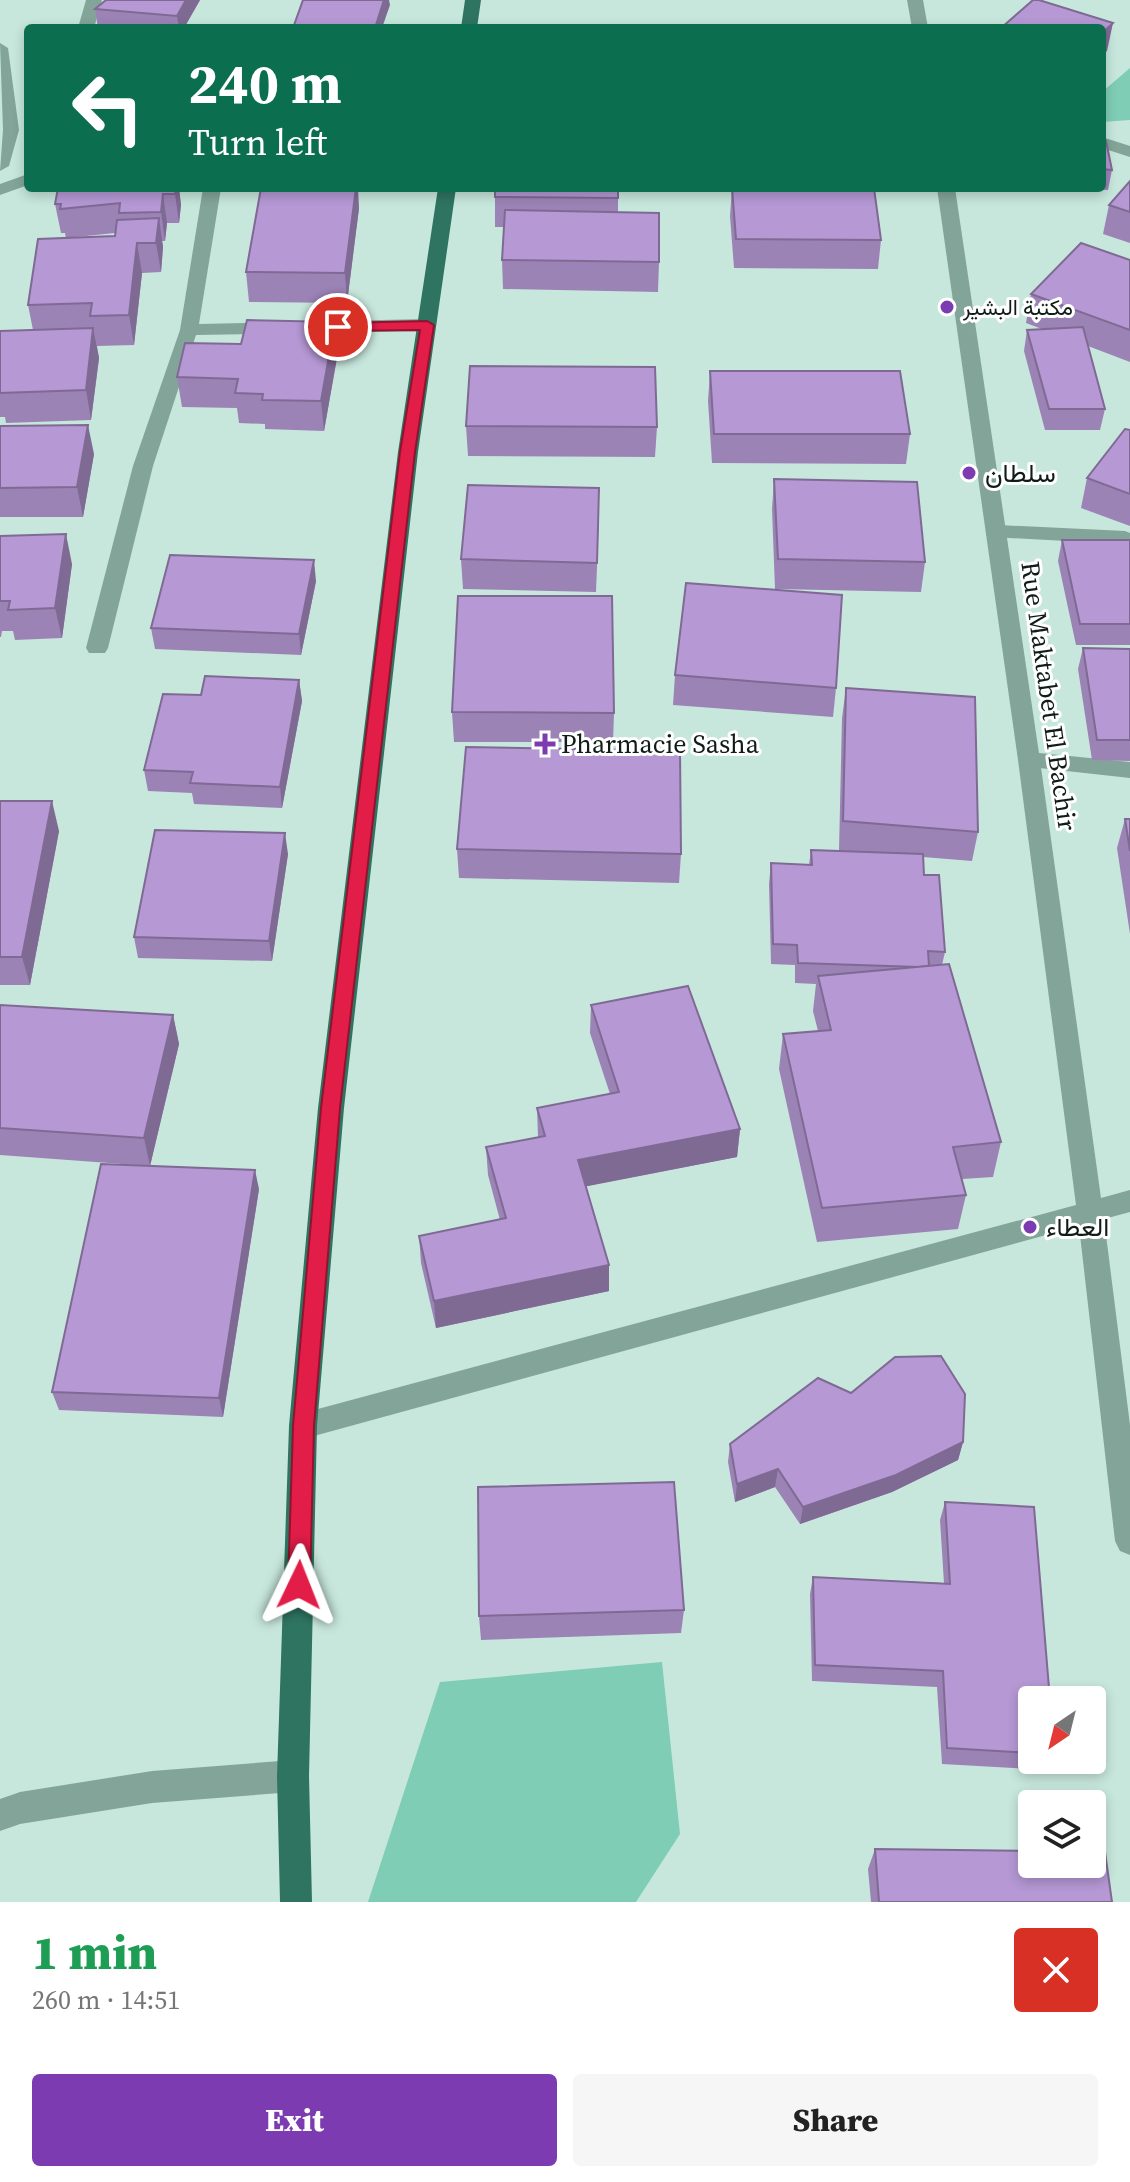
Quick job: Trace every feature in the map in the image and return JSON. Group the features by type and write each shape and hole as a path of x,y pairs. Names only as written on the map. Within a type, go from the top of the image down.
{"main road":[{"path":"470,24 473,0"},
{"path":"296,1902 293,1776 303,1426 331,1108 408,452 446,192"}],"street":[{"path":"87,24 94,0"},
{"path":"915,0 919,24"},
{"path":"0,48 11,130 0,166"},
{"path":"1106,143 1130,152"},
{"path":"0,190 24,181"},
{"path":"97,648 143,466 189,330 211,192"},
{"name":"Rue Maktabet El Bachir","path":"947,192 1029,760 1090,1211 1130,1541"},
{"path":"189,330 427,325"},
{"path":"998,532 1125,538 1130,541"},
{"path":"1029,760 1130,770"},
{"path":"303,1426 1130,1201"},
{"path":"0,1815 20,1808 152,1787 293,1776"}],"green space":[{"path":"1130,68 1130,120 1106,122 1106,89"},
{"path":"662,1662 680,1834 636,1902 368,1902 440,1682"}],"building":[{"path":"106,0 186,0 177,16 95,9"},
{"path":"303,0 384,0 376,24 294,24"},
{"path":"1033,0 1113,23 1106,29 1106,24 1006,24"},
{"path":"1106,141 1112,170 1106,169"},
{"path":"1130,181 1130,212 1109,205"},
{"path":"57,192 175,192 163,194 161,212 119,213 120,203 60,209 61,204 55,204"},
{"path":"260,192 355,192 345,273 246,272"},
{"path":"495,192 618,192 618,198 495,197"},
{"path":"732,192 875,192 881,240 736,239"},
{"path":"505,210 659,213 659,262 502,260"},
{"path":"159,218 156,243 137,243 129,315 90,316 92,303 28,305 38,239 115,236 117,220"},
{"path":"1081,243 1130,260 1130,330 1031,294"},
{"path":"247,320 335,322 321,401 262,400 263,394 235,393 238,379 177,377 185,343 241,344"},
{"path":"1083,327 1105,409 1049,409 1027,330"},
{"path":"93,328 86,390 0,393 0,331"},
{"path":"470,366 655,367 657,427 466,426"},
{"path":"710,371 900,371 910,434 714,434"},
{"path":"88,425 77,487 0,488 0,426"},
{"path":"1125,429 1130,430 1130,494 1087,478"},
{"path":"774,479 917,482 925,562 778,559"},
{"path":"468,485 599,488 597,563 461,559"},
{"path":"66,534 55,608 8,610 10,601 0,601 0,536"},
{"path":"1062,540 1130,540 1130,624 1080,624"},
{"path":"170,555 314,560 299,634 151,628"},
{"path":"686,583 842,595 836,688 675,675"},
{"path":"458,596 612,596 614,713 452,712"},
{"path":"1083,648 1130,649 1130,740 1097,740"},
{"path":"205,676 299,680 280,787 190,783 193,772 144,770 163,694 201,695"},
{"path":"846,688 975,697 978,832 843,821"},
{"path":"466,747 680,751 681,854 457,849"},
{"path":"0,801 52,801 22,957 0,957"},
{"path":"1125,819 1130,819 1130,851"},
{"path":"155,830 285,833 269,941 134,937"},
{"path":"811,850 923,854 924,875 939,875 945,952 928,951 929,966 919,967 798,963 797,945 773,944 771,863 812,865"},
{"path":"949,964 1001,1142 953,1147 966,1195 822,1208 783,1034 831,1030 818,976"},
{"path":"688,986 740,1129 578,1160 609,1265 434,1301 419,1236 506,1218 486,1147 545,1136 537,1108 619,1092 591,1005"},
{"path":"0,1005 173,1015 144,1138 0,1128"},
{"path":"101,1164 255,1170 219,1398 52,1392"},
{"path":"941,1356 965,1394 963,1442 896,1475 803,1507 778,1469 737,1484 730,1444 818,1378 851,1393 895,1357"},
{"path":"674,1482 684,1610 479,1616 478,1487"},
{"path":"945,1502 1034,1507 1049,1686 1018,1686 1018,1752 947,1748 943,1671 815,1665 813,1577 950,1584"},
{"path":"875,1849 1018,1851 1018,1878 1106,1878 1106,1859 1112,1902 879,1902"}],"place":[{"name":"مكتبة البشير","path":"947,307"},
{"name":"سلطان","path":"969,473"},
{"name":"Pharmacie Sasha","path":"545,744"},
{"name":"العطاء","path":"1030,1227"}],"route":[{"path":"299,1585 303,1426 331,1108 408,452 427,325 338,327"}]}
